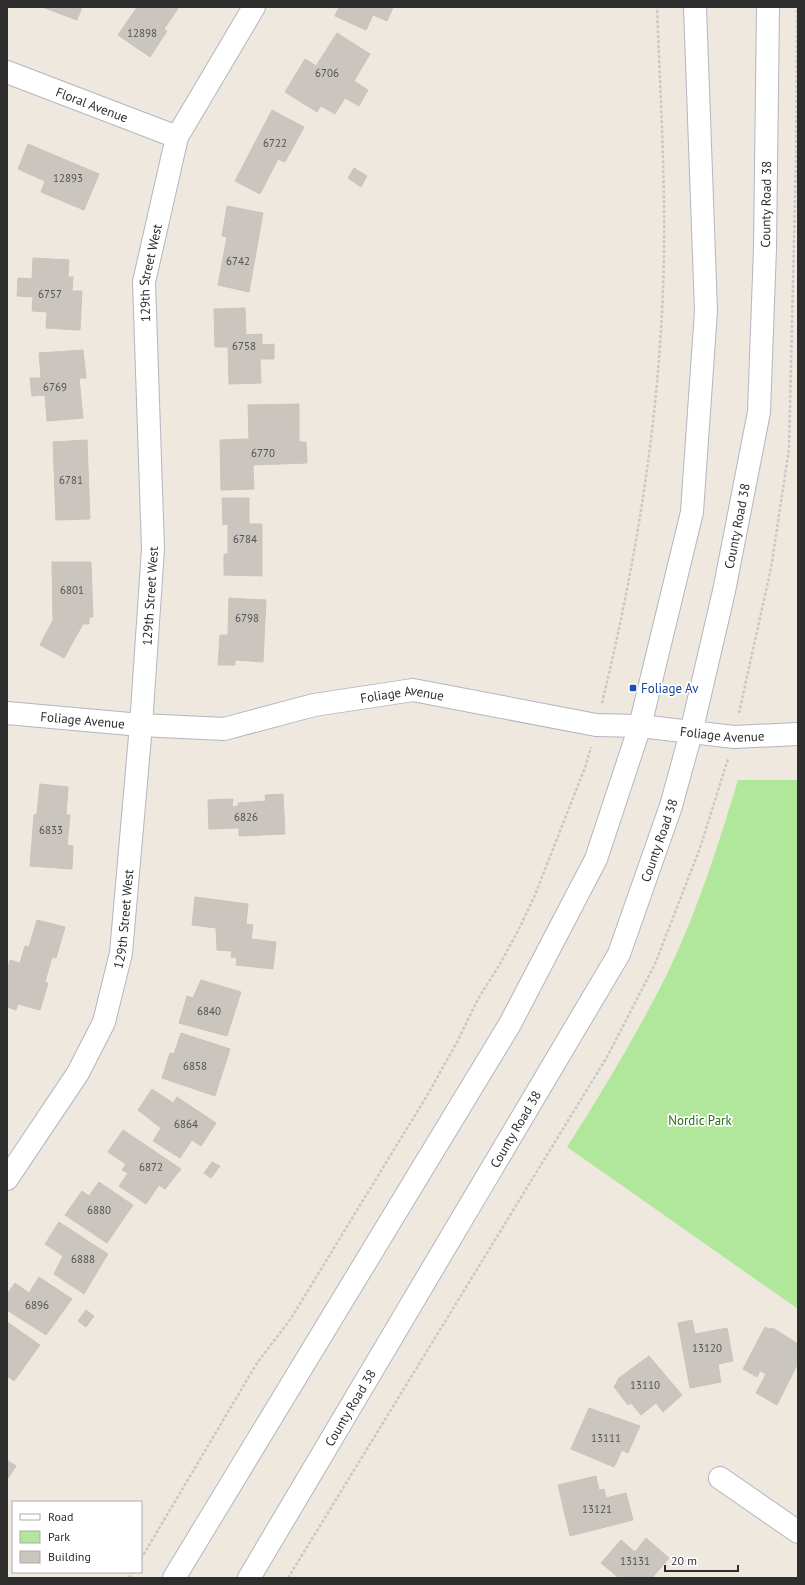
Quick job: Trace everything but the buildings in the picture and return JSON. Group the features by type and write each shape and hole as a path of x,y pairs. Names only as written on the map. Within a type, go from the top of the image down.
{"main road":[{"name":"129th Street West","path":"7,1179 78,1073 104,1022 122,954 141,725 153,549 144,282 177,136 254,7"},
{"path":"174,1578 510,1024 596,859 640,726 692,512 706,311 695,7"},
{"name":"County Road 38","path":"249,1578 619,954 671,806 691,733 724,591 759,412 765,248 768,7"},
{"name":"Floral Avenue","path":"7,72 177,136"},
{"name":"Foliage Avenue","path":"7,713 141,725 224,729 314,705 413,690 596,725 640,726 691,733 734,736 798,734"},
{"path":"720,1478 798,1532"}],"path":[{"path":"142,1557 257,1363 290,1320 428,1094 457,1042 478,999 500,964 535,895 586,765 629,584 641,512 657,384 664,250 657,7"},
{"path":"288,1578 607,1057 655,964 700,848 720,787"}],"green space":[{"name":"Nordic Park","path":"738,780 798,780 798,1309 567,1147 594,1105 644,1018 678,951 715,854"}],"place":[{"name":"Foliage Av","path":"633,688"}]}
